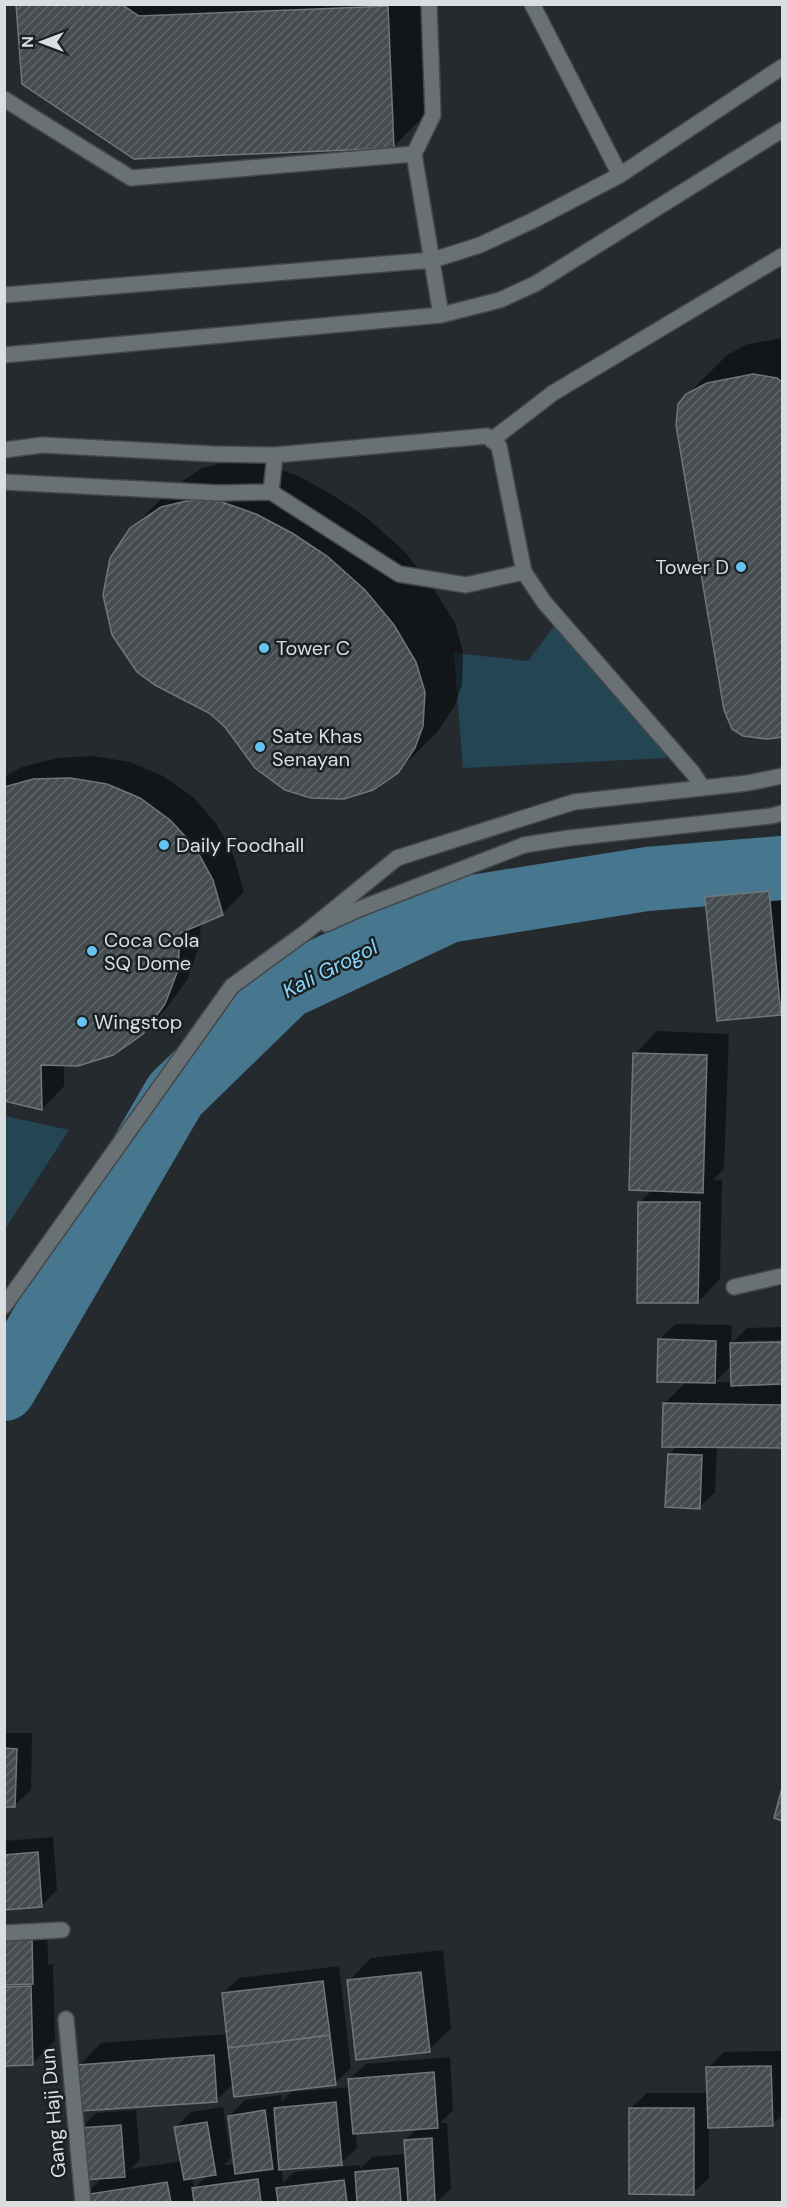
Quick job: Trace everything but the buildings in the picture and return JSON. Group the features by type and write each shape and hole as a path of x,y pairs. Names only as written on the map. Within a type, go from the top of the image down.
{"street":[{"path":"429,4 433,114 414,154 441,315"},
{"path":"532,4 620,175"},
{"path":"4,295 433,260 480,245 620,175 783,67"},
{"path":"4,99 131,178 414,154"},
{"path":"4,355 441,315 500,300 535,284 783,130"},
{"path":"493,439 553,393 783,256"},
{"path":"4,450 42,445 275,455 487,436 499,446 524,572 544,602 693,773 702,787"},
{"path":"271,492 275,455"},
{"path":"4,482 219,493 271,492 399,574 466,585 524,572"},
{"path":"4,1306 232,986 306,932 397,858 574,802 748,783 783,777"},
{"path":"306,932 359,909 524,846 569,838 783,813"},
{"path":"735,1287 783,1276"},
{"path":"4,1933 62,1930"},
{"name":"Gang Haji Dun","path":"66,2019 83,2202"}],"shaded area":[{"path":"555,625 661,747 667,758 463,768 454,653 528,661"},
{"path":"4,1116 69,1130 5,1229"}],"waterway":[{"name":"Kali Grogol","path":"4,1389 175,1095 286,987 448,911 647,879 782,868"}],"place":[{"name":"Tower D","path":"741,567"},
{"name":"Tower C","path":"264,648"},
{"name":"Sate Khas Senayan","path":"260,747"},
{"name":"Daily Foodhall","path":"164,845"},
{"name":"Coca Cola SQ Dome","path":"92,951"},
{"name":"Wingstop","path":"82,1022"}]}
